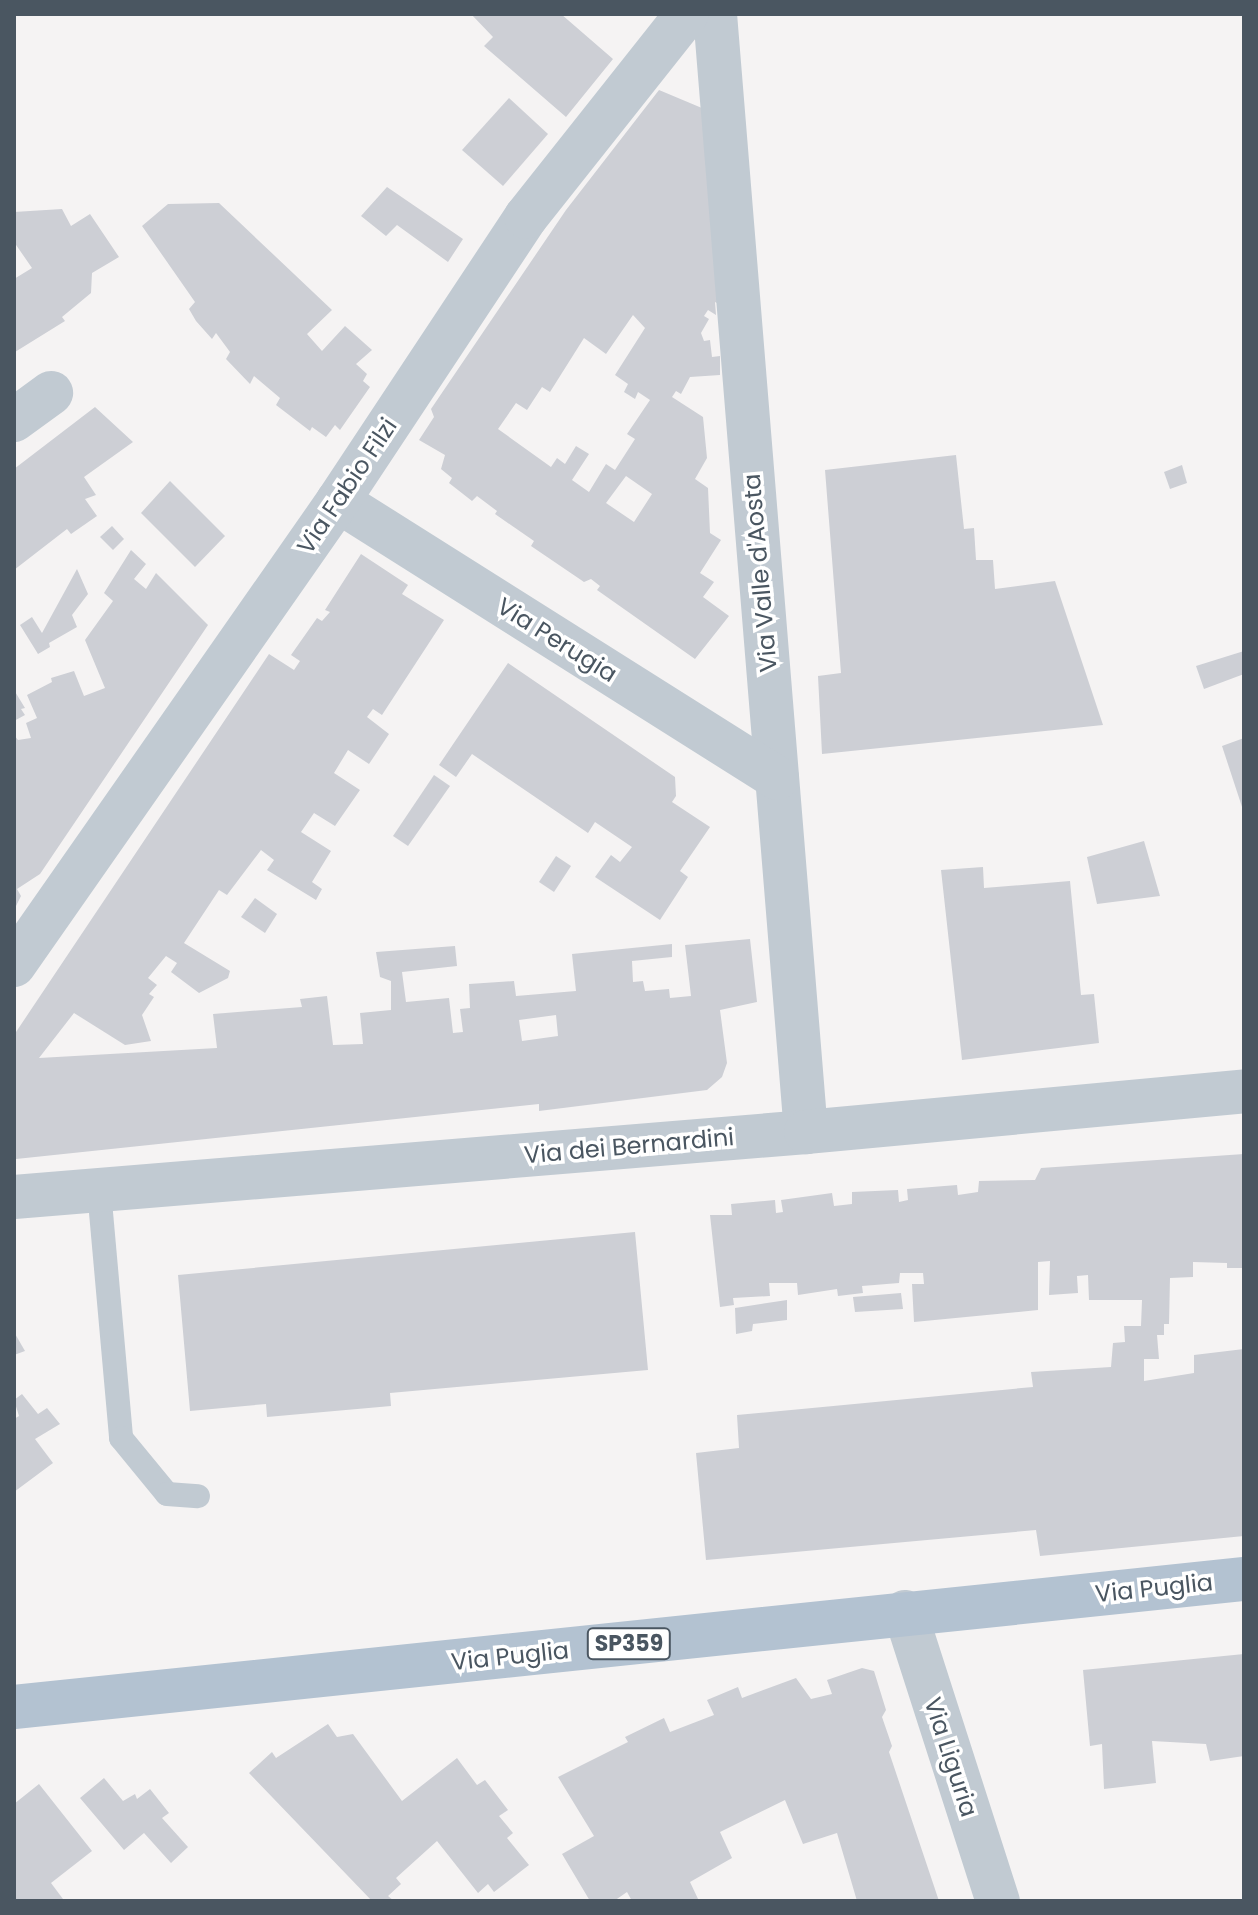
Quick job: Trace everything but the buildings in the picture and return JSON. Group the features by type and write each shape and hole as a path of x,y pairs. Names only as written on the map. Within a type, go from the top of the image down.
{"main road":[{"name":"Via Puglia","path":"14,1707 1244,1579"}],"street":[{"name":"Via Fabio Filzi","path":"14,965 338,501 526,217 687,14"},
{"name":"Via Valle d'Aosta","path":"715,14 806,1132"},
{"path":"14,420 51,393"},
{"name":"Via Perugia","path":"338,501 777,778"},
{"name":"Via dei Bernardini","path":"14,1197 806,1132 1244,1091"},
{"name":"Via Liguria","path":"905,1612 998,1901"}],"lane":[{"path":"99,1190 121,1438 167,1494 198,1496"}]}
